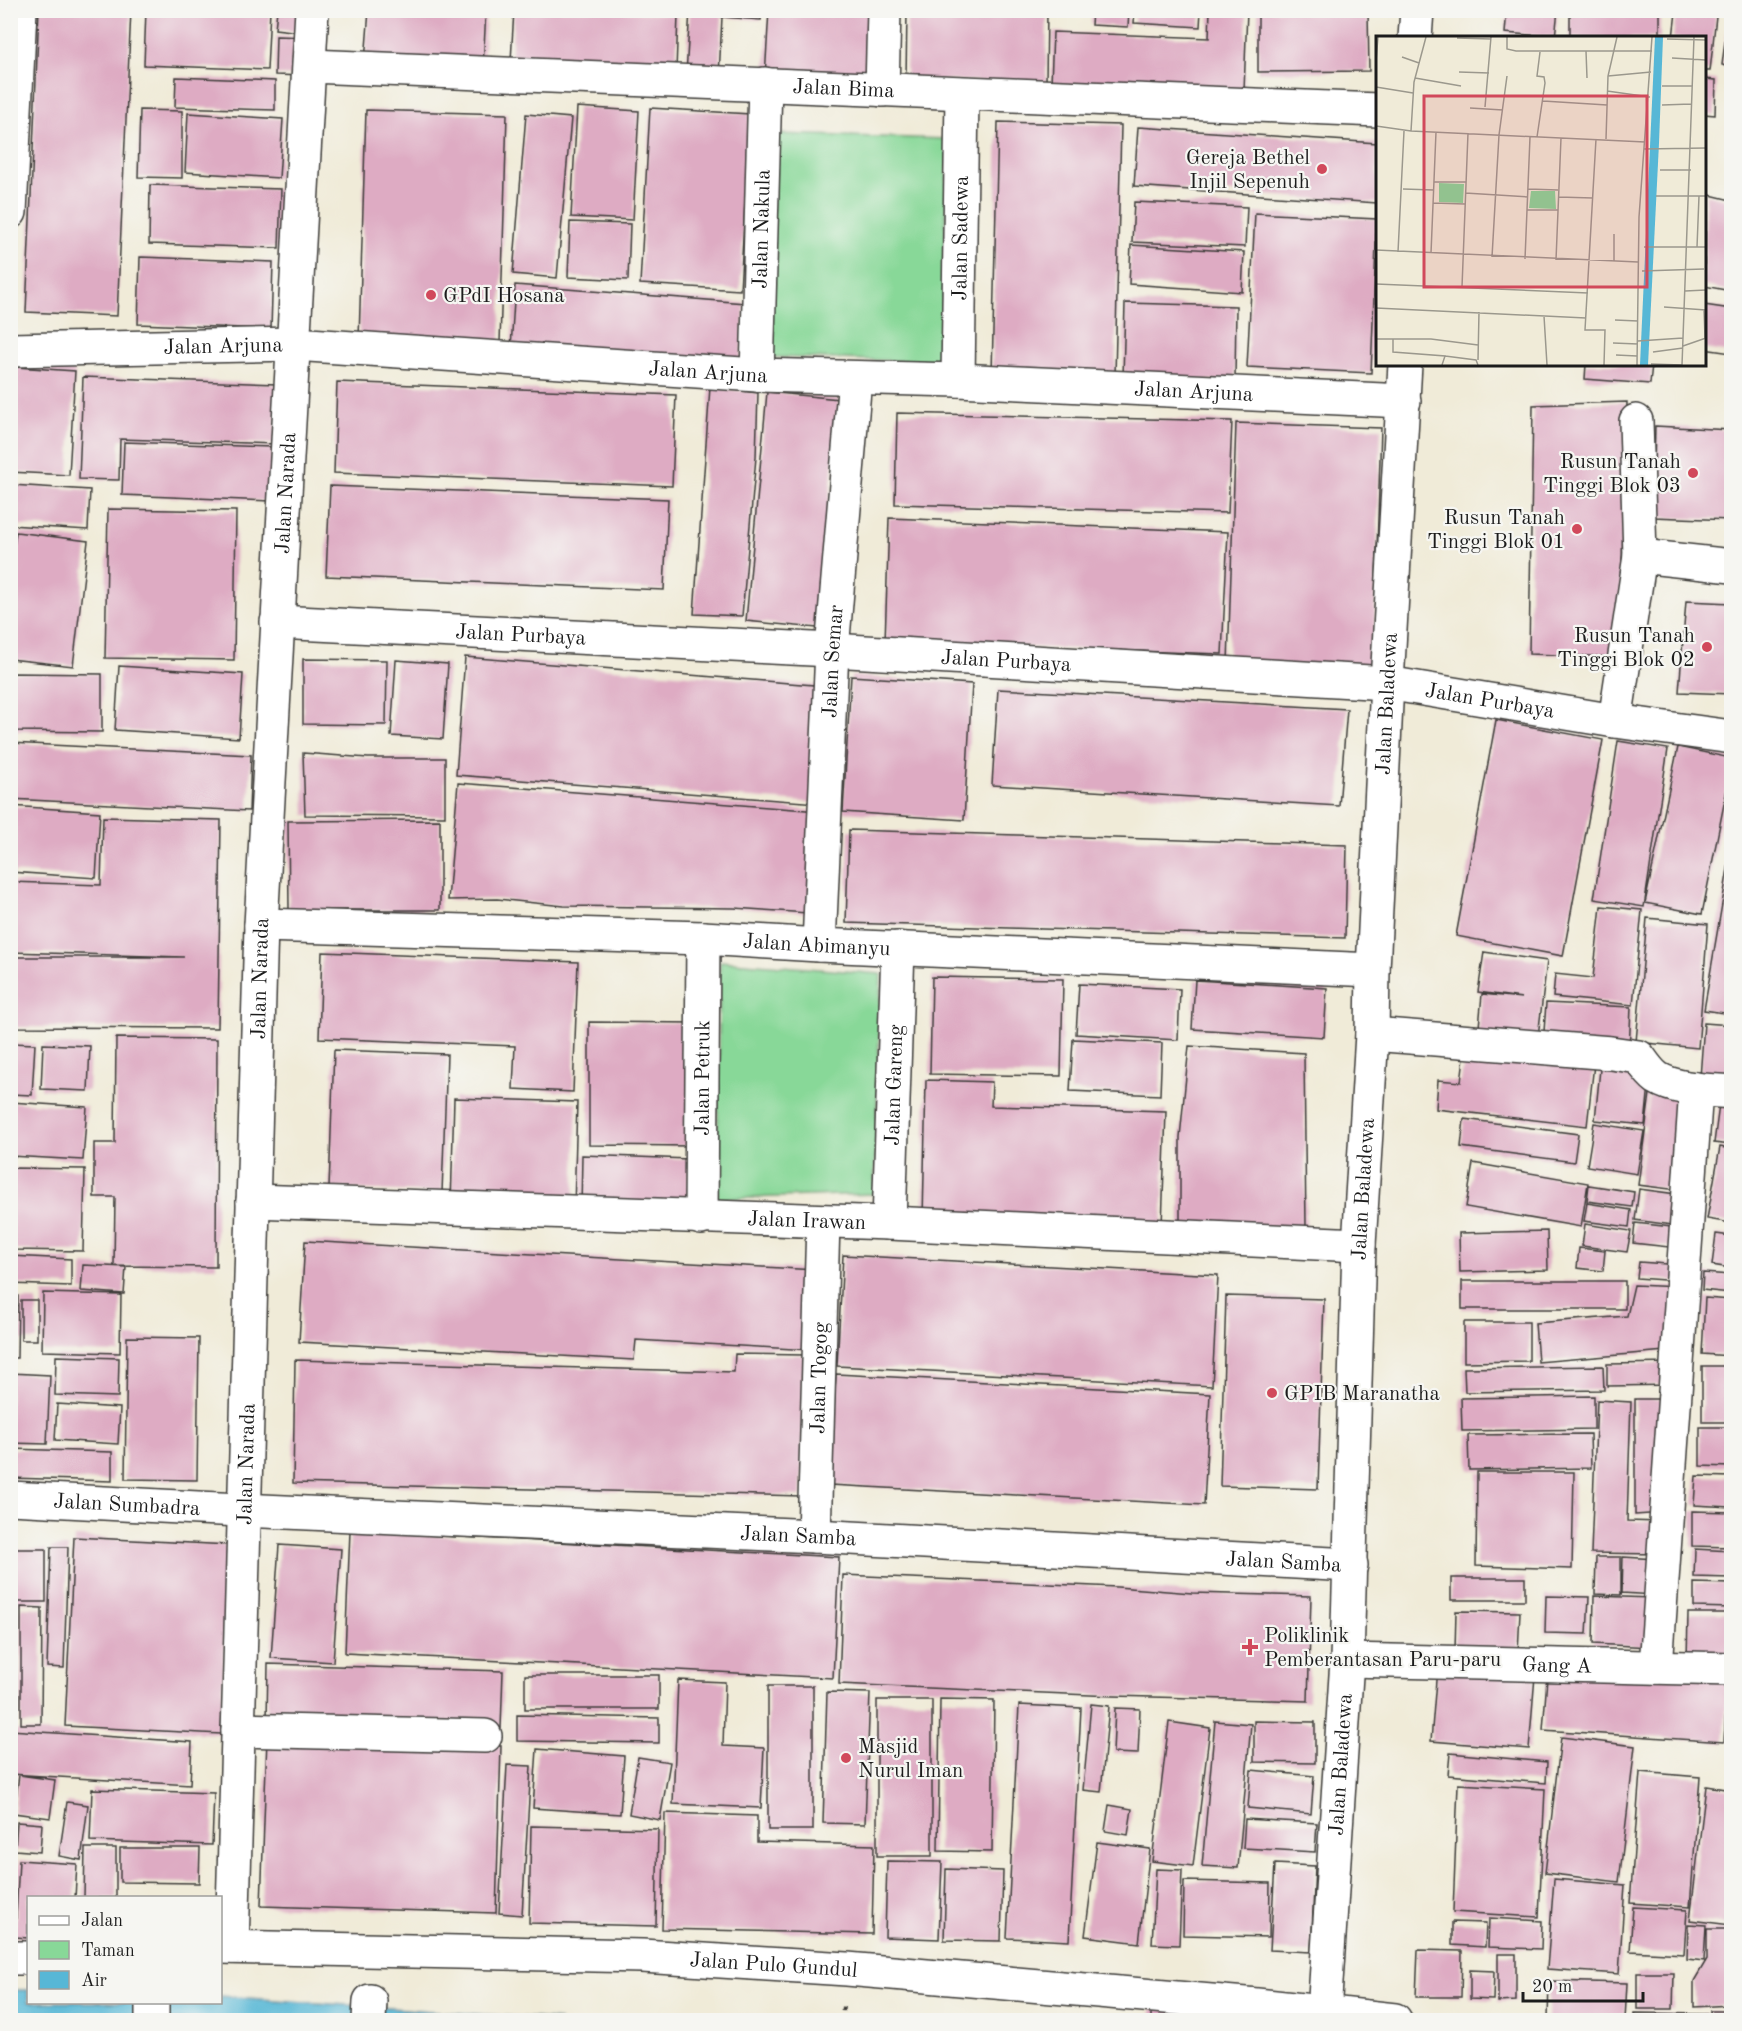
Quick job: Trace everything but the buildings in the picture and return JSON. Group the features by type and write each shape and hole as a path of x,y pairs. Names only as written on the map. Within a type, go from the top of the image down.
{"street":[{"path":"10,212 20,10"},
{"name":"Jalan Narada","path":"226,1947 238,1730 261,925 312,10"},
{"path":"882,90 884,10"},
{"path":"1415,36 1416,10"},
{"name":"Jalan Bima","path":"310,66 1376,110"},
{"name":"Jalan Nakula","path":"757,375 765,84"},
{"name":"Jalan Sadewa","path":"958,380 962,94"},
{"name":"Jalan Arjuna","path":"10,350 294,344 757,375 958,380 1404,401"},
{"name":"Jalan Baladewa","path":"1324,2013 1347,1660 1359,1245 1391,1035 1372,970 1398,685 1406,366"},
{"name":"Jalan Semar","path":"819,945 832,650 855,378"},
{"path":"1615,722 1640,556 1636,421"},
{"path":"1640,556 1731,566"},
{"name":"Jalan Purbaya","path":"277,622 832,650 1398,685 1615,722 1731,737"},
{"name":"Jalan Abimanyu","path":"261,925 703,938 1372,970"},
{"name":"Jalan Petruk","path":"701,1218 703,938"},
{"name":"Jalan Gareng","path":"889,1223 898,948"},
{"path":"1391,1035 1639,1057 1655,1077 1664,1082 1696,1089 1731,1092"},
{"path":"1656,1666 1696,1089"},
{"name":"Jalan Irawan","path":"253,1201 889,1223 1359,1245"},
{"name":"Jalan Togog","path":"814,1536 823,1222"},
{"name":"Jalan Sumbadra","path":"10,1498 243,1509"},
{"name":"Jalan Samba","path":"243,1509 814,1536 1351,1565"},
{"name":"Gang A","path":"1347,1660 1731,1669"},
{"path":"238,1730 486,1736"},
{"name":"Jalan Pulo Gundul","path":"226,1947 642,1956 847,1969 1256,2013 1324,2013 1395,2020"},
{"path":"10,1958 27,1958"},
{"path":"152,2004 152,2020"}],"path":[{"path":"842,2020 843,2005"}],"green space":[{"path":"775,134 948,139 941,362 769,357"},
{"path":"720,961 881,974 874,1194 717,1199"}],"water":[{"path":"11,1990 27,1990 27,2004 222,2004 222,1996 560,2020 11,2020"}],"place":[{"name":"Gereja Bethel Injil Sepenuh","path":"1322,169"},
{"name":"GPdI Hosana","path":"431,295"},
{"name":"Rusun Tanah Tinggi Blok 03","path":"1693,473"},
{"name":"Rusun Tanah Tinggi Blok 01","path":"1577,529"},
{"name":"Rusun Tanah Tinggi Blok 02","path":"1707,647"},
{"name":"GPIB Maranatha","path":"1272,1393"},
{"name":"Poliklinik Pemberantasan Paru-paru","path":"1250,1647"},
{"name":"Masjid Nurul Iman","path":"846,1758"}]}
